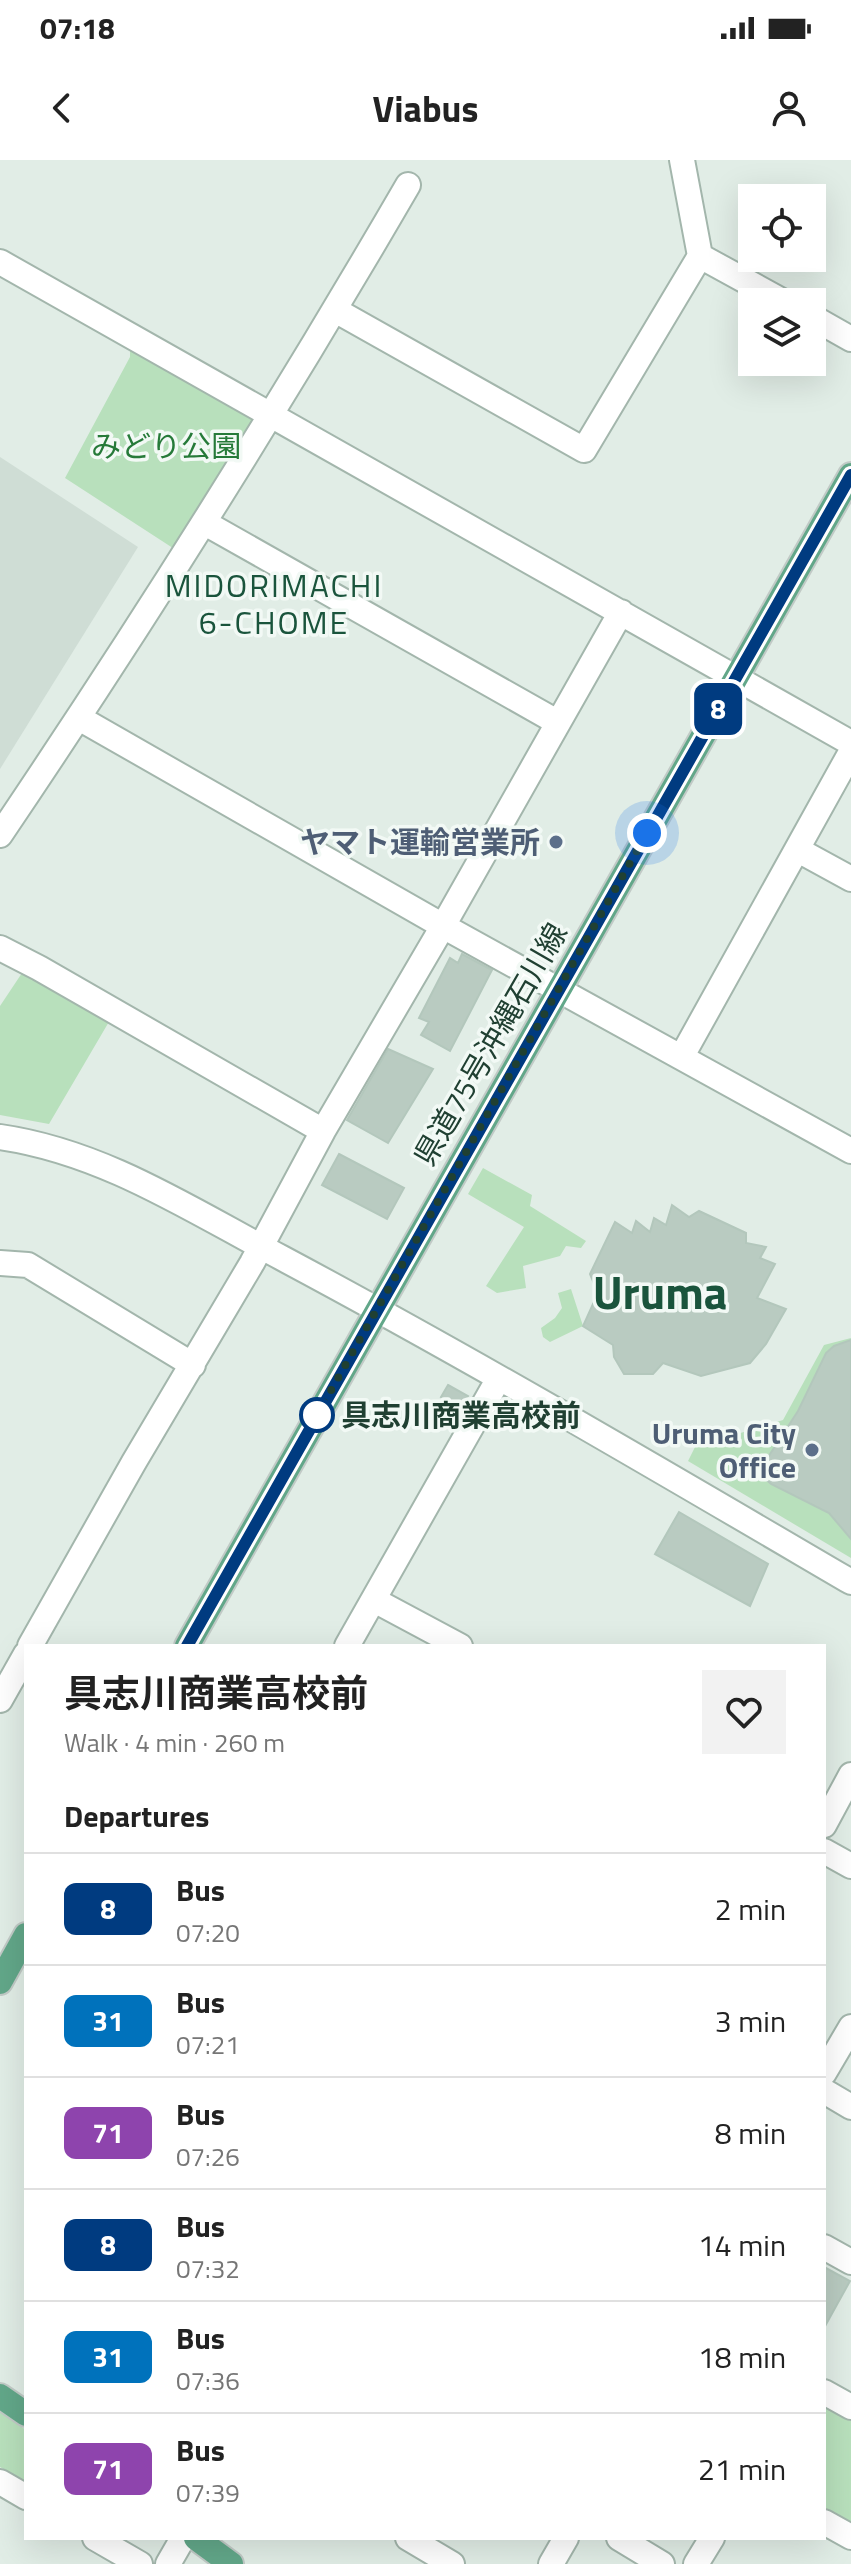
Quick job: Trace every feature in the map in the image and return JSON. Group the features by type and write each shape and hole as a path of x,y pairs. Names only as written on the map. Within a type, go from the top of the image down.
{"main road":[{"name":"県道75号沖縄石川線","path":"188,1644 851,475"},
{"path":"0,1982 24,1939"},
{"path":"0,2396 24,2413"},
{"path":"199,2540 231,2564"}],"street":[{"path":"335,310 584,450 700,256 684,169"},
{"path":"0,835 205,523 408,185"},
{"path":"700,256 758,288"},
{"path":"0,262 851,743"},
{"path":"826,325 851,339"},
{"path":"205,523 557,722"},
{"path":"31,1644 621,612"},
{"path":"79,718 443,926 851,1151"},
{"path":"682,1056 851,752"},
{"path":"798,850 851,879"},
{"path":"0,948 323,1131"},
{"path":"0,1137 45,1145 108,1167 377,1309 851,1582"},
{"path":"0,1263 28,1265 193,1365"},
{"path":"348,1644 499,1378"},
{"path":"374,1600 456,1644"},
{"path":"0,1700 17,1664"},
{"path":"826,1821 851,1775"},
{"path":"826,1852 851,1866"},
{"path":"826,2070 851,2027"},
{"path":"826,2092 851,2107"},
{"path":"826,2248 851,2262"},
{"path":"826,2393 851,2407"},
{"path":"0,2482 24,2496"},
{"path":"826,2523 851,2537"},
{"path":"98,2540 140,2564"},
{"path":"168,2564 182,2540"},
{"path":"415,2540 452,2564"},
{"path":"551,2564 565,2540"},
{"path":"622,2540 662,2564"},
{"path":"696,2564 711,2540"}],"shaded area":[{"path":"0,457 138,547 0,769"}],"green space":[{"name":"みどり公園","path":"130,335 272,416 179,552 65,478 130,357"},
{"path":"24,970 110,1020 49,1124 0,1115 0,1006"},
{"path":"483,1168 532,1195 530,1206 586,1241 581,1248 566,1246 560,1256 523,1266 526,1288 497,1293 486,1286 524,1227 468,1194"},
{"path":"571,1289 583,1326 550,1342 543,1337 541,1328 555,1318 562,1308 558,1293"},
{"path":"851,1338 851,1558 688,1461 695,1447 783,1420 824,1345"},
{"path":"826,2403 851,2418 851,2529 826,2515"},
{"path":"0,2412 24,2429 24,2481 0,2467"}],"building":[{"path":"462,954 492,970 450,1051 421,1035 429,1022 419,1018 450,958 458,963"},
{"path":"388,1049 433,1069 388,1143 347,1120"},
{"path":"339,1154 404,1188 387,1219 322,1185"},
{"path":"672,1205 689,1217 699,1211 746,1233 746,1243 766,1247 760,1258 775,1264 757,1298 786,1309 766,1344 750,1363 701,1376 663,1363 653,1374 624,1374 614,1357 613,1345 583,1326 598,1293 590,1274 615,1222 632,1233 636,1221 650,1232 654,1218 666,1225"},
{"name":"Uruma City Office","path":"851,1340 851,1539 829,1513 771,1484 762,1476 762,1470 798,1411 826,1353 834,1346"},
{"path":"448,1385 468,1396 461,1407 441,1397"},
{"path":"679,1512 768,1564 750,1606 655,1554"},
{"path":"826,2268 850,2281 826,2324"}],"bus line":[{"name":"8","path":"188,1644 851,475"}],"place":[{"name":"ヤマト運輸営業所","path":"556,842"},
{"name":"具志川商業高校前","path":"317,1415"},
{"name":"Uruma City Office","path":"812,1450"}],"district":[{"name":"MIDORIMACHI 6-CHOME","path":"274,604"},
{"name":"Uruma","path":"660,1292"}],"route":[{"path":"317,1415 647,833"}]}
